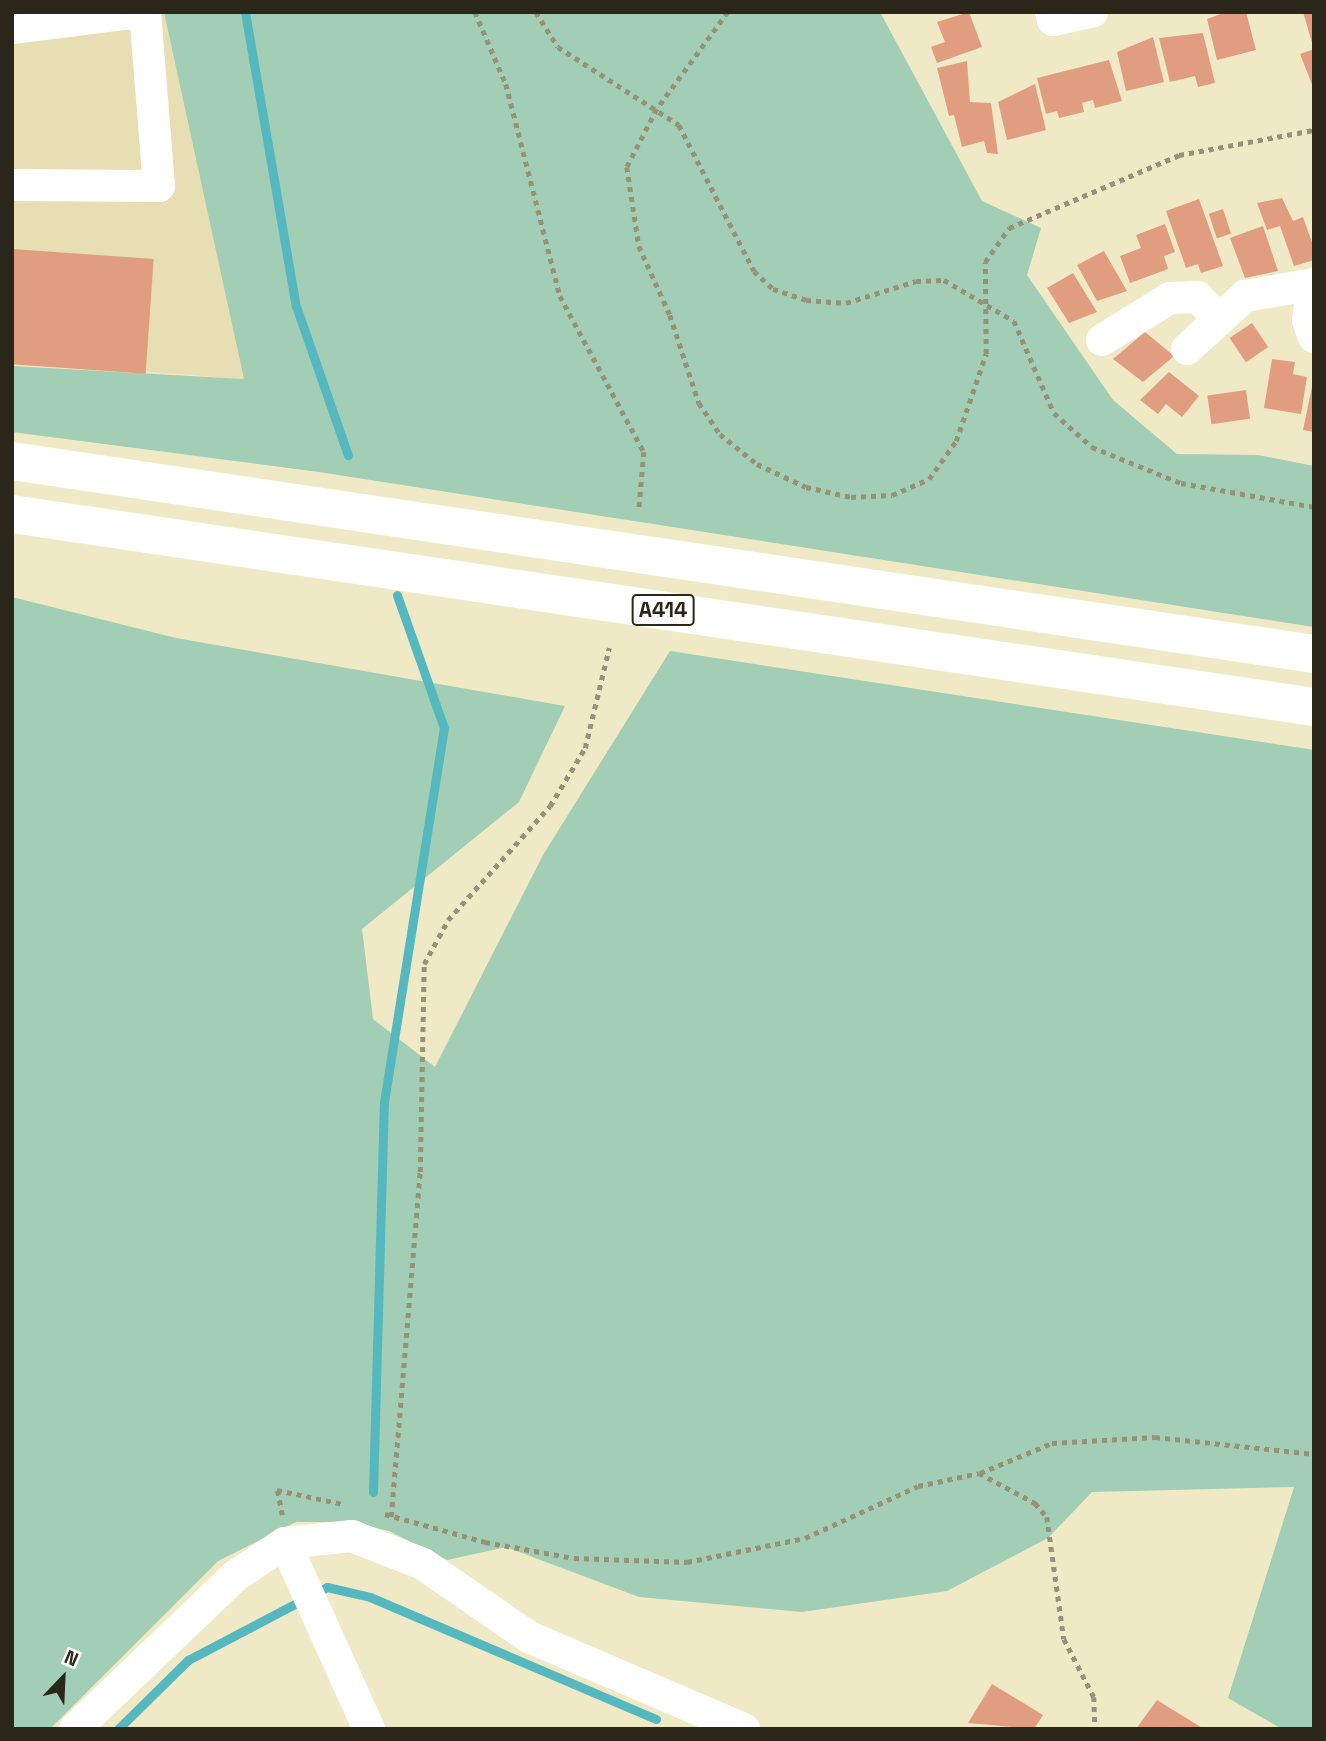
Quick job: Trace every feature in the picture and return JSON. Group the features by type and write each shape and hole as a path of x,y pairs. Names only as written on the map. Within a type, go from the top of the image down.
{"highway":[{"name":"A414","path":"12,461 1314,654"},
{"name":"A414","path":"12,514 1314,707"}],"street":[{"path":"12,28 143,12 159,186 12,185"},
{"path":"1052,16 1091,12"},
{"path":"1187,349 1217,316 1245,296 1313,284 1308,320 1314,337"},
{"path":"1101,340 1170,298 1197,297 1217,316"},
{"path":"75,1729 235,1576 285,1543 352,1536 392,1548 529,1637 744,1729"},
{"path":"285,1543 369,1729"},
{"path":"669,1695 704,1729"}],"path":[{"path":"475,12 506,83 560,296 644,452 639,510"},
{"path":"536,12 558,47 680,125 754,271 773,289 806,300 846,303 916,281 944,280 1014,321 1054,413 1092,447 1181,483 1314,507"},
{"path":"728,12 657,109 627,167 639,246 670,315 699,403 720,434 758,464 851,497 892,495 929,479 975,397 986,354 981,302 985,262 1009,228 1059,202 1179,155 1314,130"},
{"path":"392,1548 391,1515 420,1172 424,964 447,920 550,806 585,748 609,648"},
{"path":"379,1512 485,1542 574,1558 687,1562 806,1538 918,1486 979,1473 1052,1443 1155,1437 1314,1454"},
{"path":"979,1473 1035,1503 1047,1517 1064,1639 1094,1697 1095,1729"},
{"path":"285,1543 277,1490 353,1507"}],"shaded area":[{"path":"12,12 168,12 244,379 12,361"}],"green space":[{"path":"164,12 880,12 982,201 1041,228 1027,275 1113,400 1177,454 1258,455 1314,466 1314,627 319,472 12,432 12,366 244,379"},
{"path":"12,597 176,638 565,706 519,802 362,929 373,1019 435,1067 543,855 670,651 1314,750 1314,1729 1282,1729 1228,1698 1294,1487 1092,1492 1048,1538 947,1591 802,1612 639,1597 506,1547 447,1560 389,1531 352,1522 296,1522 218,1561 50,1729 12,1729"}],"building":[{"path":"969,12 982,47 937,63 931,47 945,42 937,22"},
{"path":"1226,12 1246,12 1256,50 1217,60 1207,19"},
{"path":"1303,12 1314,12 1314,46 1313,46"},
{"path":"1203,33 1215,83 1198,87 1195,76 1170,82 1159,38"},
{"path":"1153,37 1164,82 1126,91 1117,52"},
{"path":"1314,49 1314,87 1313,87 1300,54"},
{"path":"1109,60 1122,101 1095,108 1093,100 1082,103 1084,112 1059,118 1057,111 1046,114 1037,78"},
{"path":"967,61 970,102 991,103 998,154 987,153 984,141 962,147 954,115 949,116 937,68"},
{"path":"1035,84 1046,130 1007,140 998,102"},
{"path":"1282,198 1293,221 1303,217 1314,248 1314,260 1294,266 1280,226 1267,230 1257,203"},
{"path":"1199,199 1223,266 1201,273 1198,264 1186,268 1166,211"},
{"path":"1223,209 1231,234 1217,238 1209,214"},
{"path":"1165,224 1175,252 1164,256 1168,269 1130,283 1120,256 1141,248 1136,235"},
{"path":"1263,226 1278,271 1245,278 1230,238"},
{"path":"12,249 154,259 146,374 12,364"},
{"path":"1104,251 1127,291 1097,301 1077,265"},
{"path":"1073,273 1097,312 1069,323 1047,288"},
{"path":"1252,323 1268,347 1246,362 1230,338"},
{"path":"1145,332 1174,356 1143,382 1113,359"},
{"path":"1272,359 1295,362 1293,374 1307,377 1301,414 1264,408"},
{"path":"1169,372 1199,396 1182,417 1166,404 1158,414 1140,400"},
{"path":"1314,377 1314,432 1303,430"},
{"path":"1246,390 1250,419 1211,424 1207,395"},
{"path":"992,1684 1043,1715 1034,1729 968,1723"},
{"path":"1157,1700 1204,1729 1136,1729"}],"waterway":[{"path":"245,12 296,306 348,455"},
{"path":"373,1492 384,1102 444,728 397,595"},
{"path":"118,1729 188,1660 327,1587 370,1597 656,1719"}]}
